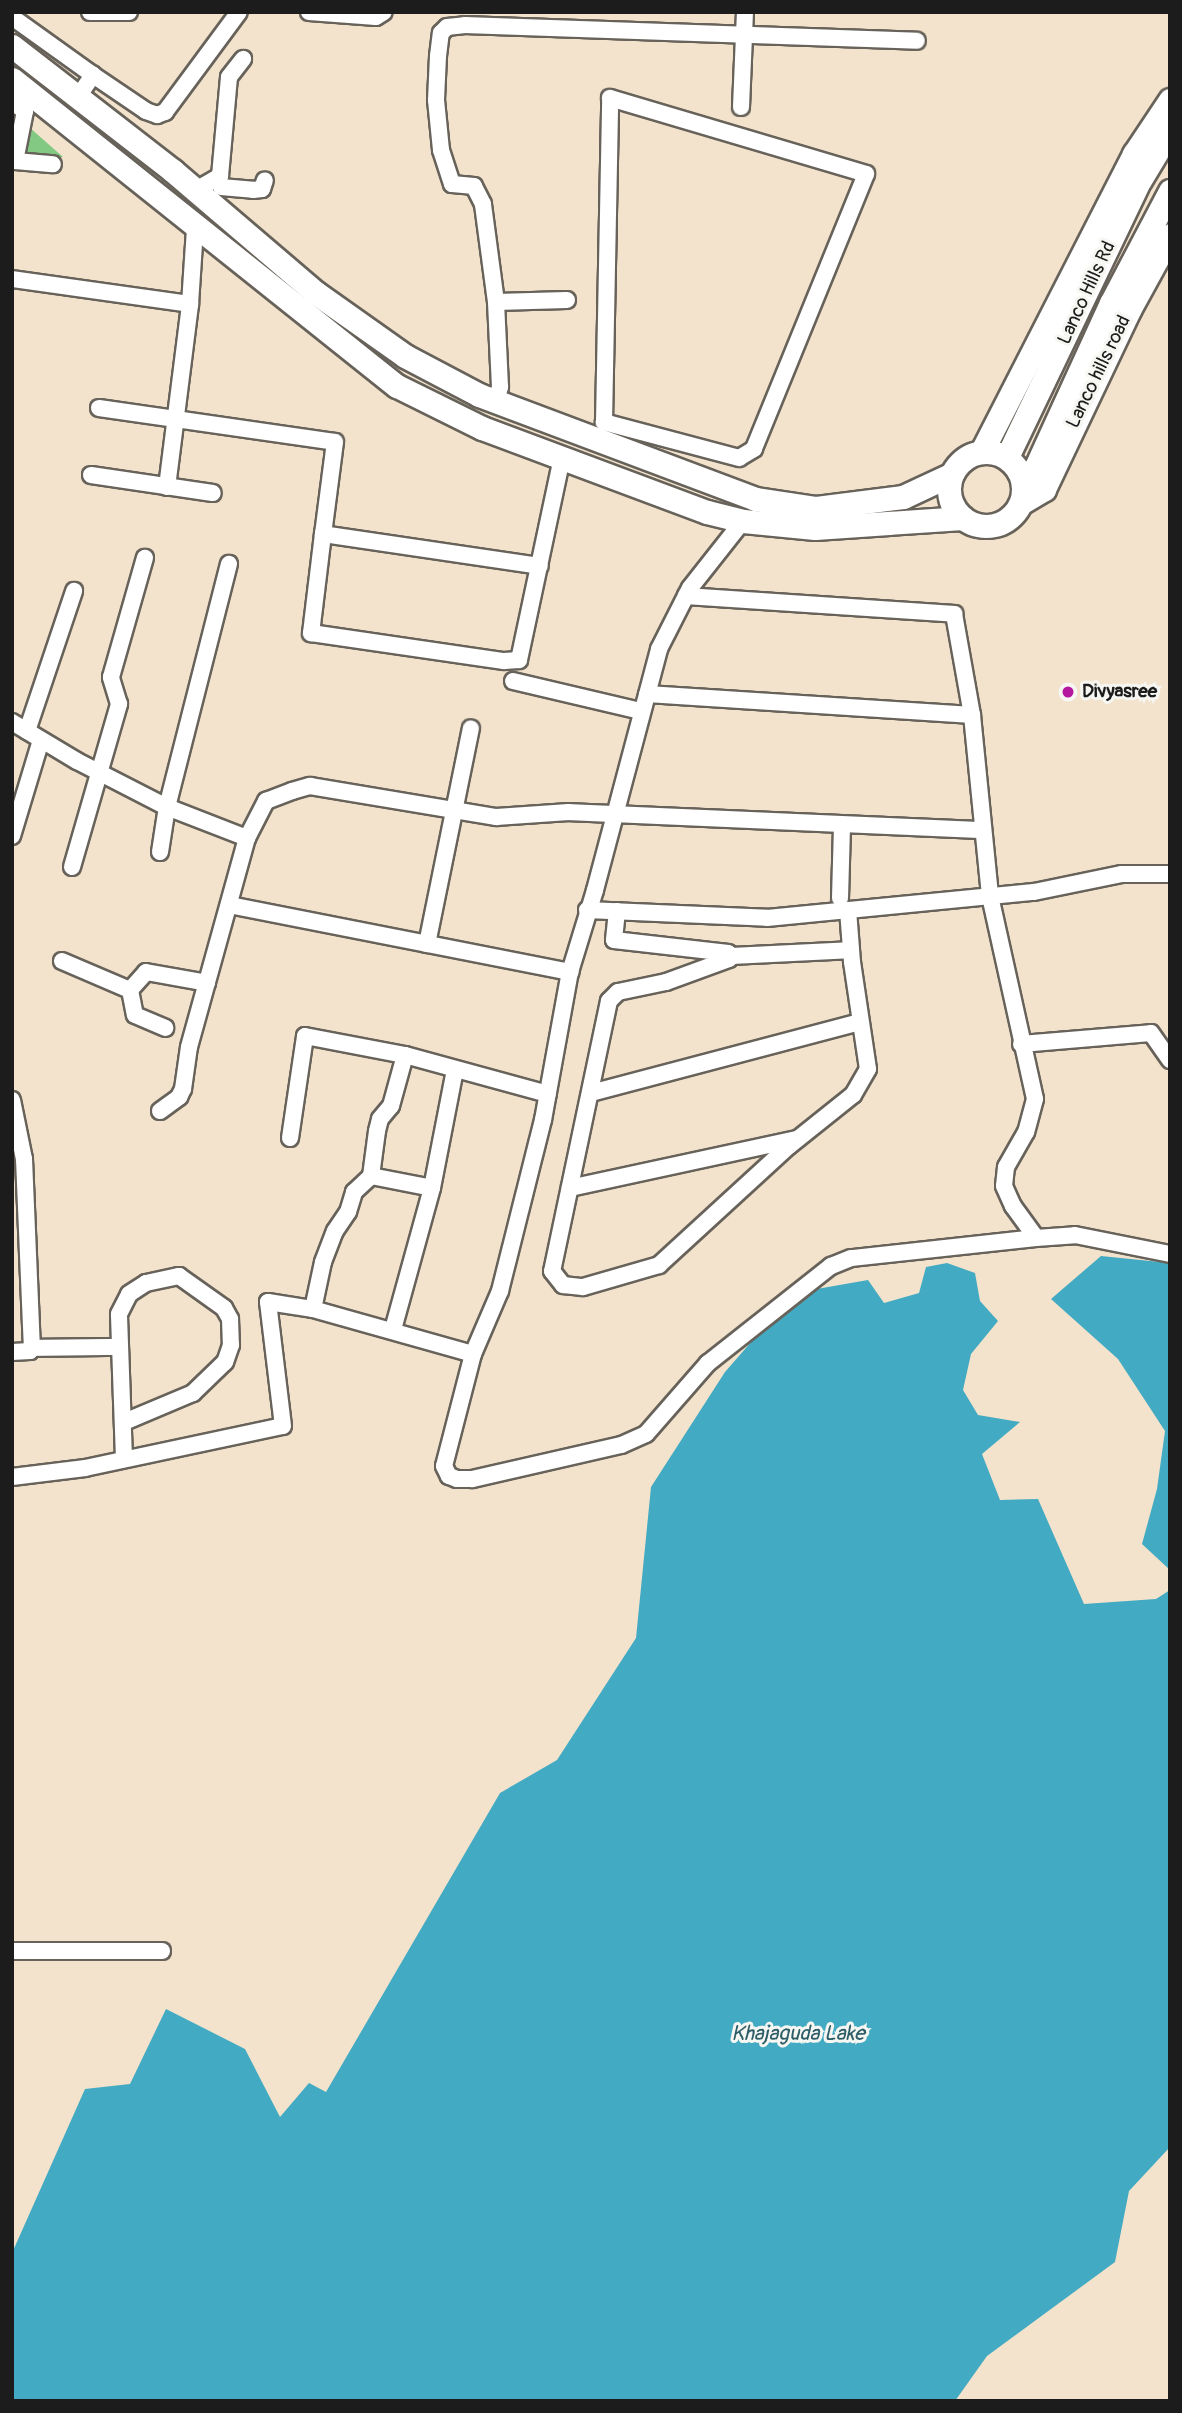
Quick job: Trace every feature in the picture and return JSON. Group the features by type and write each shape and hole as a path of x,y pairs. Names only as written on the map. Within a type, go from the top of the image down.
{"main road":[{"path":"12,46 69,90 212,189 324,299 405,356 496,401 755,499 816,508 903,497 967,461 1007,457 1022,478 1021,503 1015,514 995,526 972,524 963,518 950,499 967,461 1134,154 1165,127 1170,100"},
{"path":"12,79 111,156 195,228 397,386 482,428 707,512 743,521 815,528 963,518"},
{"name":"Lanco Hills Rd","path":"1007,457 1165,127"},
{"name":"Lanco Hills Rd","path":"1022,478 1035,469 1120,306 1170,191"},
{"name":"Lanco hills road","path":"1021,503 1044,489 1120,306 1170,234"},
{"path":"308,316 324,299"}],"street":[{"path":"90,12 129,12"},
{"path":"12,17 146,111 157,115 165,113 239,12"},
{"path":"309,12 376,16 384,12"},
{"path":"741,107 745,12"},
{"path":"496,401 500,387 496,302 483,204 474,186 452,184 441,150 436,100 441,33 447,27 466,25 743,33 917,41"},
{"path":"243,59 229,77 212,189 262,189 265,180"},
{"path":"69,90 75,61"},
{"path":"69,90 93,75"},
{"path":"610,98 866,174 754,449 740,458 729,457 659,438 604,422 610,98"},
{"path":"12,102 25,111 14,169 53,164"},
{"path":"167,487 190,304 195,228"},
{"path":"12,279 190,304"},
{"path":"496,302 567,300"},
{"path":"99,408 335,442 311,633 503,661 519,660 562,458"},
{"path":"659,438 661,465"},
{"path":"661,465 678,443"},
{"path":"91,474 213,493"},
{"path":"743,521 686,596 659,649 615,816 569,972 548,1094 500,1291 472,1354 444,1466 449,1476 472,1479 611,1447 646,1434 708,1363 831,1266 851,1258 1075,1235 1170,1254"},
{"path":"323,534 540,565"},
{"path":"72,867 119,704 111,677 145,558"},
{"path":"160,852 167,807 229,564"},
{"path":"12,836 34,736 74,592"},
{"path":"686,596 954,614 972,715 990,896 1035,1099 1026,1132 1006,1167 1004,1186 1013,1206 1037,1238"},
{"path":"513,681 641,711"},
{"path":"647,695 972,715"},
{"path":"12,722 167,807 247,838"},
{"path":"427,944 471,727"},
{"path":"160,1111 179,1097 183,1089 189,1047 247,838 266,802 310,786 452,812 496,817 569,812 983,831"},
{"path":"729,956 729,959 666,982 618,992 609,1000 552,1271 563,1285 583,1287 659,1265 798,1139 853,1095 868,1069 859,1022 844,904 842,825"},
{"path":"587,910 766,918 844,904 1034,892 1122,874 1170,874"},
{"path":"229,905 569,972"},
{"path":"617,911 614,940 728,953 729,956 851,950"},
{"path":"62,961 130,990"},
{"path":"130,990 146,972 207,983"},
{"path":"130,990 135,1015 165,1028"},
{"path":"591,1093 859,1022"},
{"path":"1021,1044 1151,1032 1170,1060"},
{"path":"290,1138 305,1036 405,1055 548,1094"},
{"path":"313,1309 323,1262 335,1231 348,1212 354,1192 371,1176 380,1119 391,1106 405,1055"},
{"path":"393,1330 432,1188 455,1070"},
{"path":"12,1100 24,1159 18,1224 32,1348"},
{"path":"570,1188 798,1139"},
{"path":"371,1176 432,1188"},
{"path":"124,1422 193,1393 225,1362 231,1345 230,1319 224,1308 179,1276 160,1279 129,1294 119,1314 124,1460"},
{"path":"12,1477 85,1468 283,1426 268,1302 313,1309 472,1354"},
{"path":"12,1352 30,1351 32,1348 120,1347"},
{"path":"12,1951 162,1951"}],"green space":[{"path":"12,112 63,157 12,164"}],"water":[{"path":"1101,1256 1170,1263 1170,1570 1142,1544 1157,1489 1165,1431 1118,1359 1051,1299"},
{"name":"Khajaguda Lake","path":"947,1263 975,1273 980,1301 998,1321 971,1354 963,1390 978,1415 1020,1422 982,1454 1000,1500 1038,1499 1084,1604 1156,1599 1170,1590 1170,2147 1129,2191 1115,2262 987,2356 955,2401 12,2401 12,2253 85,2089 130,2084 166,2009 245,2049 280,2117 309,2083 326,2092 500,1793 557,1760 636,1638 651,1487 725,1372 794,1293 868,1280 884,1303 919,1293 926,1267"}],"place":[{"name":"Divyasree","path":"1068,692"}]}
